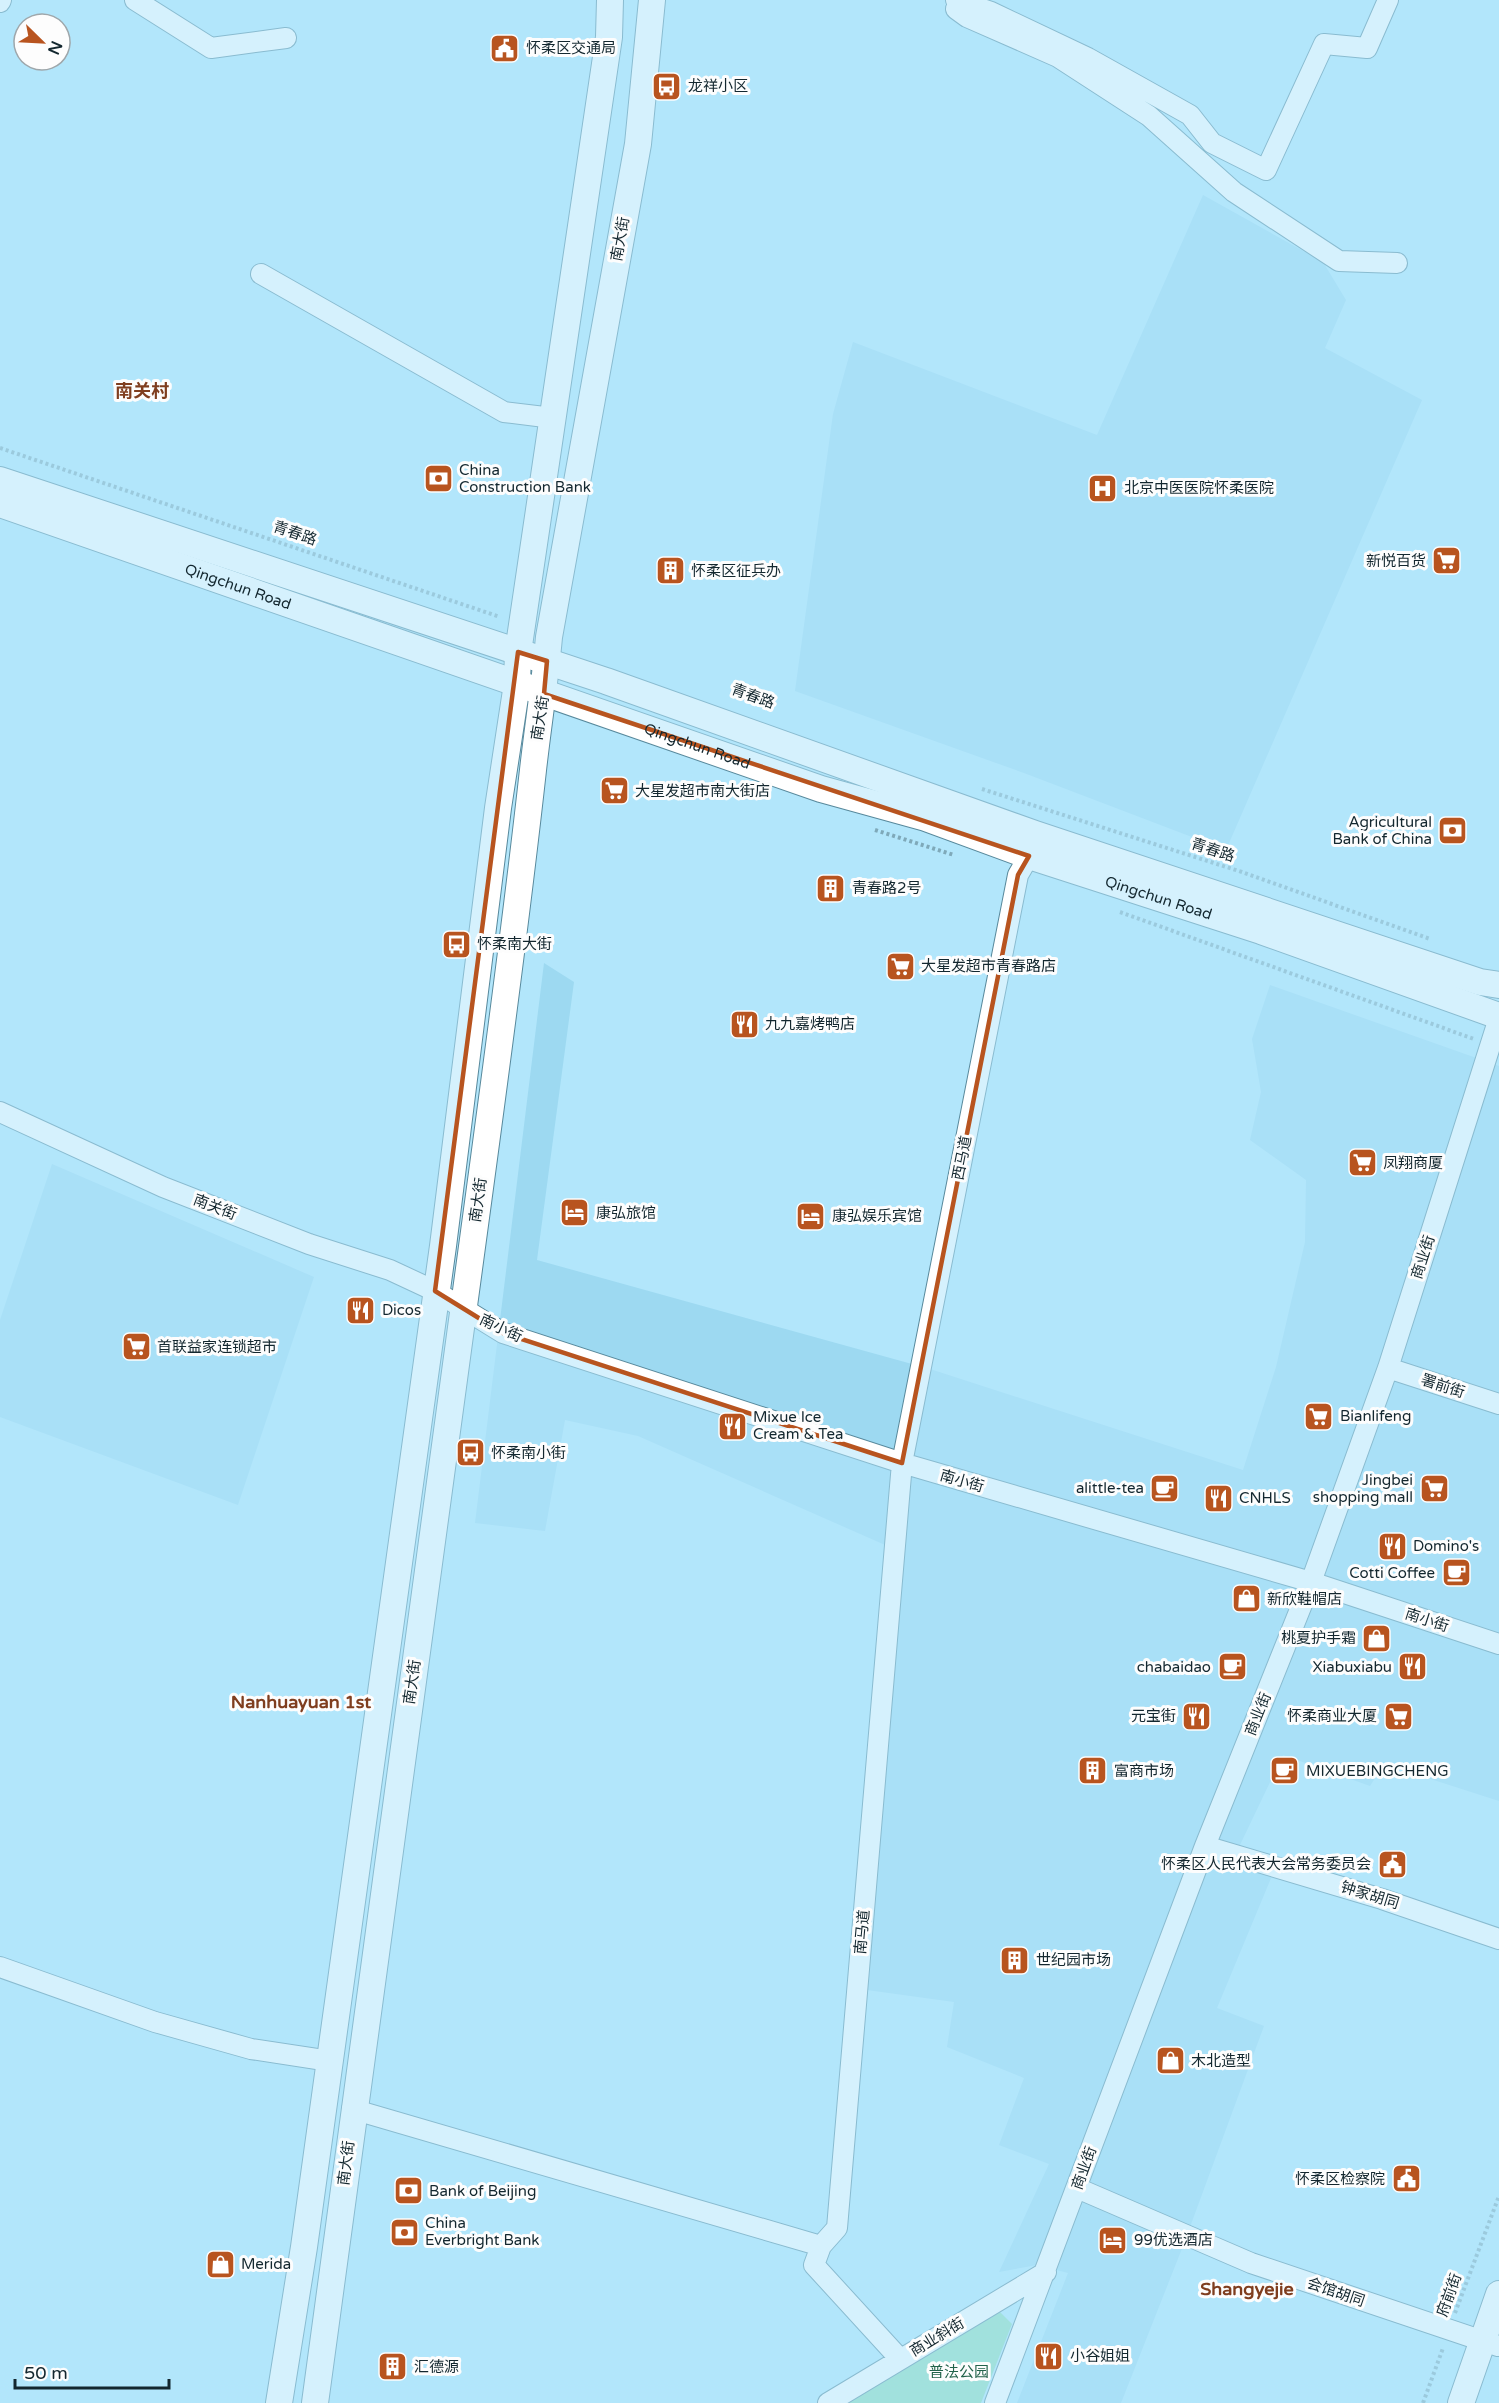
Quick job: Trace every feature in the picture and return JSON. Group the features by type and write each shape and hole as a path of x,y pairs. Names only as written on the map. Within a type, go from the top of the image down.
{"main road":[{"name":"南大街","path":"279,2403 330,2061 498,808 517,684 518,652 609,37 610,0"},
{"name":"南大街","path":"315,2403 352,2109 517,916 549,637 638,144 652,0"},
{"name":"Qingchun Road","path":"0,480 518,652 1171,881 1480,982 1499,985"},
{"name":"Qingchun Road","path":"0,504 821,789 926,818 1029,856 1261,931 1499,1017"},
{"path":"1478,2403 1493,2344 1499,2294"},
{"path":"1461,2403 1493,2344"}],"street":[{"path":"135,0 211,48 286,38"},
{"path":"943,0 967,17 1058,57 1149,116 1234,192 1339,261 1397,263"},
{"path":"956,0 994,6 1190,116 1212,143 1266,170 1324,44 1367,48 1388,0"},
{"path":"261,274 504,412 553,418"},
{"name":"西马道","path":"902,1463 1017,875 1029,856"},
{"name":"商业街","path":"995,2403 1205,1846 1311,1582 1388,1368 1499,1017"},
{"name":"南关街","path":"0,1112 163,1187 309,1244 390,1270 435,1291"},
{"name":"南小街","path":"435,1291 503,1333 902,1463 1311,1582 1499,1644"},
{"name":"署前街","path":"1388,1368 1499,1404"},
{"name":"南马道","path":"821,2246 837,2228 902,1463"},
{"name":"钟家胡同","path":"1205,1846 1382,1899 1499,1939"},
{"path":"0,1966 155,2022 252,2049 330,2061"},
{"path":"352,2109 821,2246 814,2265 900,2359"},
{"name":"会馆胡同","path":"1077,2188 1251,2262 1493,2344"},
{"name":"商业斜街","path":"828,2403 1046,2272"}],"path":[{"name":"青春路","path":"0,448 473,606 522,626"},
{"name":"青春路","path":"981,788 1242,872 1432,940"},
{"name":"府前街","path":"1423,2403 1499,2196"}],"highlighted area":[{"path":"518,652 547,661 544,694 1029,856 1018,875 902,1463 503,1333 435,1291"}],"shaded area":[{"name":"北京中医医院怀柔医院","path":"1203,195 1323,262 1346,300 1325,348 1422,400 1226,850 1024,773 795,691 833,414 853,342 1097,435"},
{"path":"544,963 574,982 537,1260 930,1369 1243,1470 1276,1367 1305,1242 1306,1180 1250,1140 1261,1092 1252,1039 1270,985 1499,1066 1499,1801 1384,1764 1370,1786 1283,1755 1239,1847 1279,1859 1217,2008 1264,2026 1183,2246 1121,2403 1017,2403 1068,2273 1037,2265 999,2272 1049,2164 999,2145 1024,2078 947,2047 954,2002 867,1990 901,1552 638,1436 565,1420 545,1531 475,1523"},
{"path":"52,1164 314,1277 238,1505 0,1417 0,1320"}],"green space":[{"name":"普法公园","path":"1000,2312 1012,2324 981,2403 848,2403"}],"place":[{"name":"怀柔区交通局","path":"505,48"},
{"name":"龙祥小区","path":"667,86"},
{"name":"China Construction Bank","path":"438,479"},
{"name":"北京中医医院怀柔医院","path":"1103,488"},
{"name":"新悦百货","path":"1447,561"},
{"name":"怀柔区征兵办","path":"670,571"},
{"name":"大星发超市南大街店","path":"614,791"},
{"name":"Agricultural Bank of China","path":"1453,831"},
{"name":"青春路2号","path":"831,888"},
{"name":"怀柔南大街","path":"456,944"},
{"name":"大星发超市青春路店","path":"900,966"},
{"name":"九九嘉烤鸭店","path":"744,1024"},
{"name":"凤翔商厦","path":"1362,1163"},
{"name":"康弘旅馆","path":"575,1213"},
{"name":"康弘娱乐宾馆","path":"811,1216"},
{"name":"Dicos","path":"361,1310"},
{"name":"首联益家连锁超市","path":"136,1347"},
{"name":"Bianlifeng","path":"1319,1416"},
{"name":"Mixue Ice Cream & Tea","path":"732,1426"},
{"name":"怀柔南小街","path":"470,1453"},
{"name":"alittle-tea","path":"1165,1488"},
{"name":"Jingbei shopping mall","path":"1434,1489"},
{"name":"CNHLS","path":"1218,1498"},
{"name":"Domino's","path":"1392,1546"},
{"name":"Cotti Coffee","path":"1456,1573"},
{"name":"新欣鞋帽店","path":"1246,1599"},
{"name":"桃夏护手霜","path":"1377,1638"},
{"name":"chabaidao","path":"1232,1667"},
{"name":"Xiabuxiabu","path":"1413,1667"},
{"name":"元宝街","path":"1197,1716"},
{"name":"怀柔商业大厦","path":"1398,1716"},
{"name":"富商市场","path":"1093,1771"},
{"name":"MIXUEBINGCHENG","path":"1285,1771"},
{"name":"怀柔区人民代表大会常务委员会","path":"1392,1864"},
{"name":"世纪园市场","path":"1015,1960"},
{"name":"木北造型","path":"1170,2061"},
{"name":"怀柔区检察院","path":"1406,2179"},
{"name":"Bank of Beijing","path":"408,2191"},
{"name":"China Everbright Bank","path":"404,2232"},
{"name":"99优选酒店","path":"1113,2240"},
{"name":"Merida","path":"220,2264"},
{"name":"小谷姐姐","path":"1049,2356"},
{"name":"汇德源","path":"393,2367"}],"district":[{"name":"南关村","path":"142,391"},
{"name":"Nanhuayuan 1st","path":"301,1702"},
{"name":"Shangyejie","path":"1247,2289"}]}
